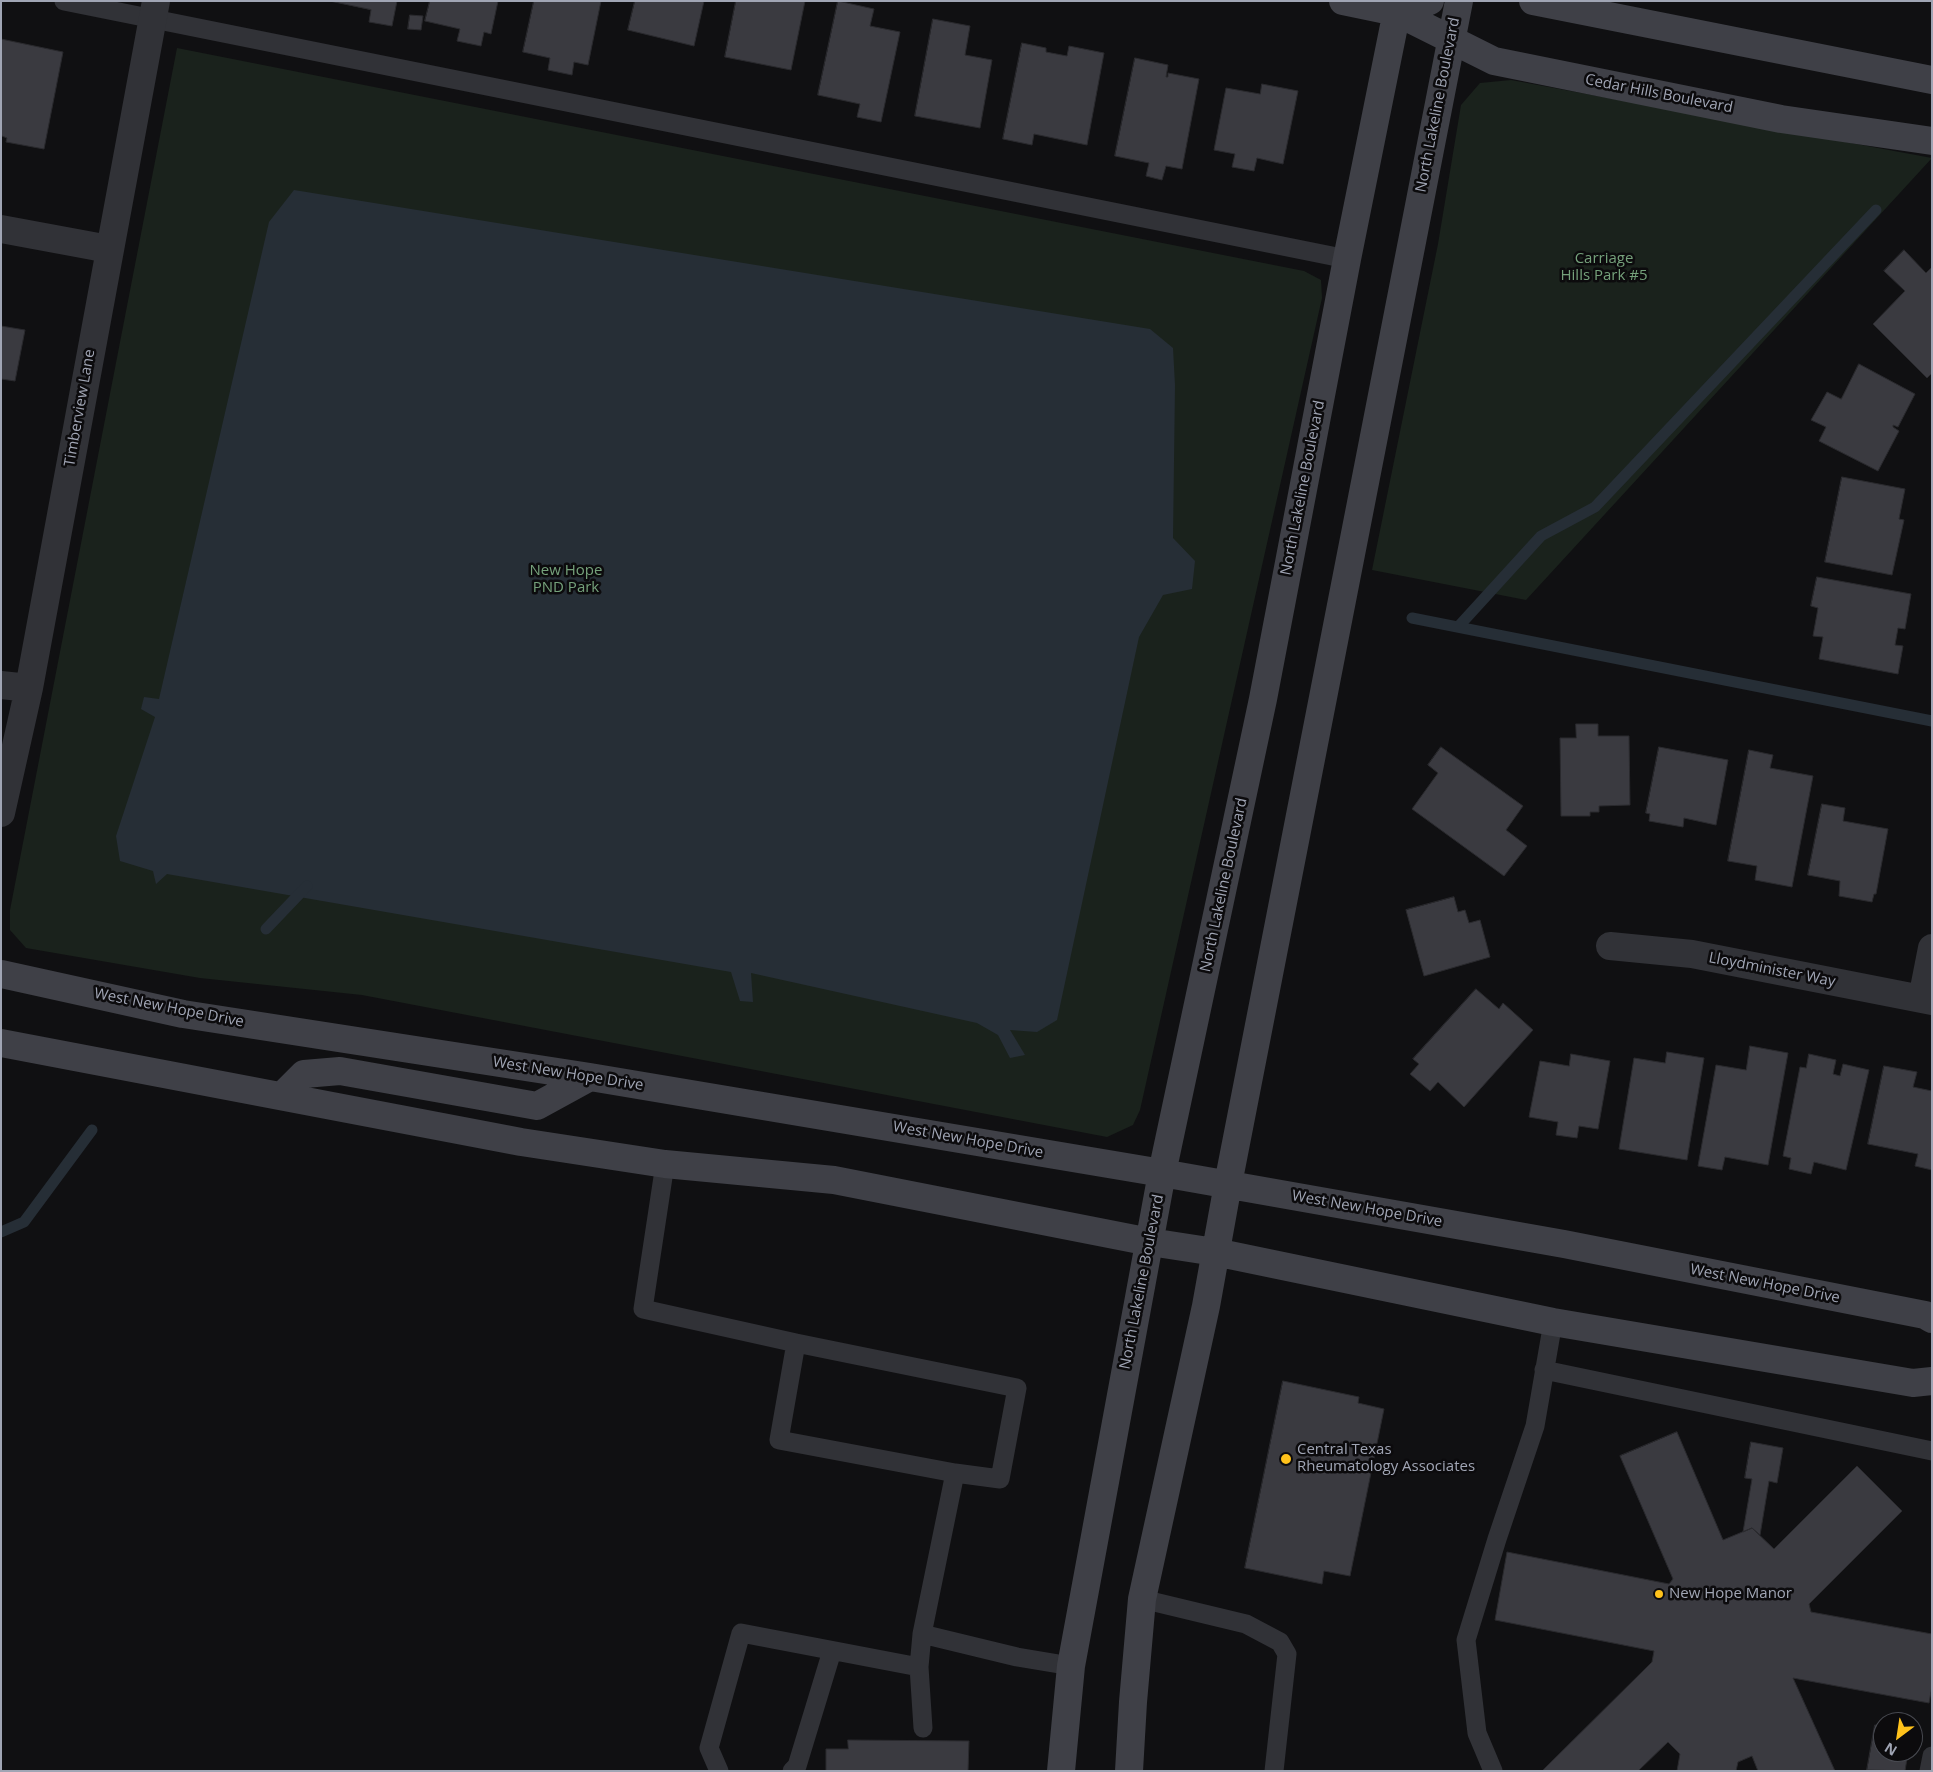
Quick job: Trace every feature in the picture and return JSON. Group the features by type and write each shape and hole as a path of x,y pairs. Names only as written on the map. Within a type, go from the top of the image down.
{"main road":[{"name":"Cedar Hills Boulevard","path":"1343,1 1398,6 1430,1"},
{"name":"North Lakeline Boulevard","path":"1129,1771 1132,1702 1142,1599 1206,1306 1228,1184 1458,1"},
{"path":"1533,1 1932,80"},
{"name":"Cedar Hills Boulevard","path":"1398,6 1451,40 1494,61 1781,119 1932,141"},
{"name":"North Lakeline Boulevard","path":"1061,1771 1071,1666 1162,1173 1264,699 1347,259 1398,6"},
{"name":"West New Hope Drive","path":"1,974 183,1014 590,1077 1228,1184 1573,1246 1925,1315 1932,1319"},
{"path":"1,1043 520,1142 665,1164 834,1180 1150,1242 1215,1252 1553,1322 1913,1383 1932,1381"},
{"path":"282,1096 304,1074 340,1071 538,1106 590,1077"}],"street":[{"name":"Timberview Lane","path":"1,813 29,688 154,10"},
{"path":"1,229 109,249"},
{"path":"1,685 29,688"},
{"name":"Lloydminister Way","path":"1610,946 1692,954 1927,1000"},
{"path":"1927,1000 1932,948"}],"lane":[{"path":"64,1 154,10 1347,259"},
{"path":"665,1164 643,1309 796,1343 1017,1388 1000,1479 955,1473 779,1440 796,1343"},
{"path":"1493,1771 1477,1733 1466,1640 1535,1426 1553,1322"},
{"path":"1544,1370 1932,1451"},
{"path":"922,1728 919,1667 922,1634 955,1473"},
{"path":"1142,1599 1246,1624 1280,1642 1287,1654 1274,1771"},
{"path":"719,1771 709,1748 741,1633 919,1667"},
{"path":"922,1634 1017,1657 1071,1666"},
{"path":"792,1771 797,1766 832,1651"},
{"path":"1929,1771 1932,1756"}],"green space":[{"name":"New Hope PND Park","path":"177,48 1304,271 1321,280 1322,298 1140,1110 1133,1125 1107,1137 362,995 200,978 26,948 10,930 10,910"},
{"name":"Carriage Hills Park #5","path":"1511,80 1932,158 1526,600 1372,570 1438,244 1461,105 1480,83"}],"shaded area":[{"name":"New Hope PND Park","path":"294,190 1150,329 1173,348 1175,385 1173,538 1195,561 1192,589 1163,595 1139,637 1057,1020 1037,1032 1010,1030 1025,1055 1010,1058 998,1035 977,1023 751,973 753,1002 740,1001 731,972 167,874 156,884 153,871 120,861 116,836 155,717 141,709 144,697 159,699 269,222"}],"building":[{"path":"330,1 397,1 392,26 369,22 371,10"},
{"path":"430,1 498,1 491,34 484,32 481,46 457,41 460,29 425,21"},
{"path":"534,1 601,1 588,65 574,62 572,75 548,70 550,58 523,52"},
{"path":"635,1 704,1 694,46 628,30"},
{"path":"736,1 805,1 791,70 725,57"},
{"path":"838,1 874,9 870,26 900,32 881,122 857,117 860,104 818,95"},
{"path":"410,15 423,16 421,30 408,29"},
{"path":"933,19 970,26 965,55 992,60 980,128 915,116"},
{"path":"1,39 63,52 44,149 6,142 7,138 2,136 1,138"},
{"path":"1022,43 1046,48 1046,52 1067,56 1069,46 1104,53 1087,145 1034,134 1032,145 1003,139"},
{"path":"1135,58 1168,65 1166,77 1168,77 1168,73 1199,79 1182,169 1166,166 1162,180 1146,176 1149,163 1115,156"},
{"path":"1262,84 1298,91 1283,164 1257,158 1254,171 1232,167 1235,154 1214,150 1226,88 1260,94"},
{"path":"1904,250 1926,273 1932,267 1932,373 1927,378 1873,324 1905,291 1884,271"},
{"path":"1,326 25,330 15,381 1,379"},
{"path":"1859,364 1915,394 1898,427 1893,425 1899,431 1878,471 1819,441 1826,427 1811,420 1827,392 1841,399"},
{"path":"1842,477 1905,489 1899,519 1904,520 1892,575 1825,562"},
{"path":"1817,577 1911,594 1905,629 1898,628 1895,645 1903,646 1898,674 1819,659 1823,637 1813,636 1818,608 1811,606"},
{"path":"1576,724 1598,724 1598,736 1629,736 1630,805 1599,806 1599,812 1590,812 1590,816 1561,816 1560,738 1576,738"},
{"path":"1441,747 1523,806 1506,830 1527,846 1504,876 1412,809 1438,773 1428,765"},
{"path":"1659,747 1728,760 1716,825 1684,818 1683,827 1649,821 1650,814 1646,813"},
{"path":"1749,750 1773,755 1770,768 1813,776 1792,887 1755,880 1757,866 1728,861"},
{"path":"1822,804 1845,808 1843,821 1888,829 1876,894 1874,894 1872,902 1839,896 1840,881 1808,875"},
{"path":"1454,897 1458,912 1465,910 1469,923 1480,920 1490,957 1424,976 1406,910"},
{"path":"1476,989 1499,1009 1503,1003 1533,1030 1464,1107 1438,1082 1430,1091 1410,1074 1419,1064 1413,1059"},
{"path":"1750,1046 1788,1053 1768,1165 1725,1157 1722,1170 1698,1166 1716,1065 1746,1070"},
{"path":"1667,1052 1704,1058 1687,1160 1619,1149 1634,1058 1665,1063"},
{"path":"1571,1054 1610,1061 1598,1129 1579,1126 1577,1138 1556,1135 1558,1122 1529,1117 1540,1061 1569,1066"},
{"path":"1809,1054 1836,1060 1833,1074 1840,1076 1843,1064 1869,1070 1846,1170 1814,1162 1811,1174 1789,1169 1791,1158 1783,1156 1800,1067 1806,1068"},
{"path":"1884,1066 1917,1072 1913,1087 1932,1091 1932,1170 1915,1166 1918,1154 1868,1144"},
{"path":"1283,1381 1359,1397 1358,1403 1384,1409 1350,1576 1324,1571 1322,1584 1245,1568"},
{"name":"New Hope Manor","path":"1677,1432 1723,1540 1752,1528 1774,1549 1857,1466 1902,1511 1809,1604 1811,1612 1932,1634 1932,1686 1929,1703 1793,1678 1835,1771 1758,1771 1752,1756 1738,1762 1736,1771 1677,1771 1680,1754 1668,1742 1638,1771 1542,1771 1652,1662 1654,1651 1495,1620 1507,1552 1669,1584 1673,1579 1620,1456"},
{"path":"1751,1442 1783,1448 1777,1483 1769,1481 1760,1535 1752,1528 1743,1532 1752,1479 1745,1478"},
{"path":"1873,1736 1873,1762 1906,1762 1905,1771 1867,1770"},
{"path":"848,1740 969,1741 968,1771 826,1771 826,1749 848,1749"}],"waterway":[{"path":"1458,627 1541,536 1595,507 1876,210"},
{"path":"1412,618 1932,721"},
{"path":"266,929 307,886"},
{"path":"1,1232 24,1222 92,1130"}],"place":[{"name":"Central Texas Rheumatology Associates","path":"1286,1459"},
{"name":"New Hope Manor","path":"1659,1594"}]}
